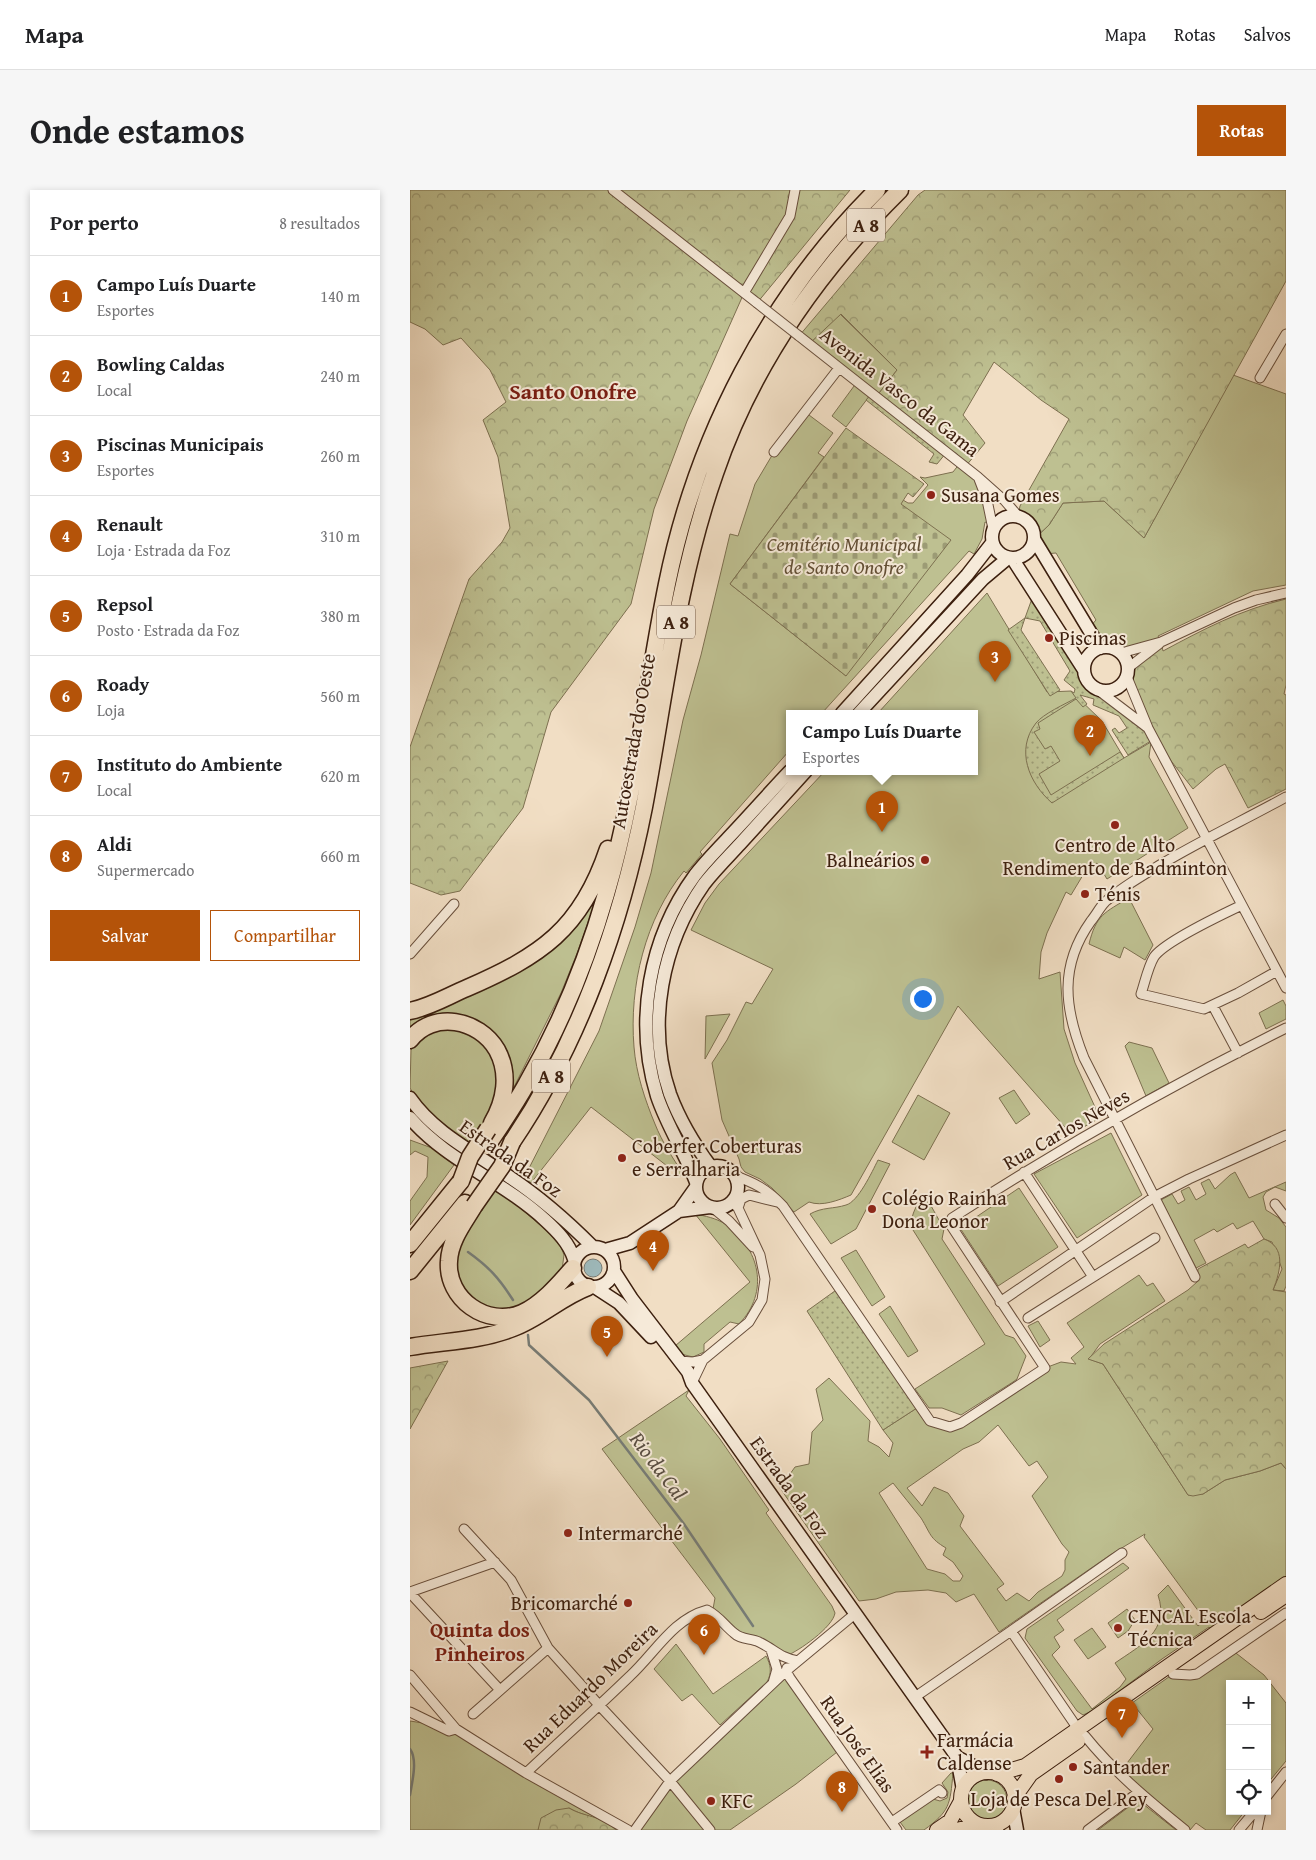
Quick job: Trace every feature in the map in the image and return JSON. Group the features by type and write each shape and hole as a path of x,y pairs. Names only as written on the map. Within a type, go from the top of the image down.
{"highway":[{"name":"Autoestrada do Oeste","path":"410,1244 461,1181 488,1137 535,1068 559,1021 586,956 607,892 618,850 656,638 674,550 695,478 721,414 754,351 782,304 824,248 876,190"},
{"name":"Autoestrada do Oeste","path":"410,1271 471,1204 537,1103 569,1039 596,975 619,908 644,807 686,572 705,503 728,438 760,373 796,313 845,248 900,190"},
{"path":"410,1011 427,1006 516,965 538,952 568,924 590,892 602,866 609,847 629,757 640,732"},
{"path":"410,1040 424,1026 444,1021 471,1027 489,1040 496,1050 504,1070 505,1083 501,1105 488,1137"},
{"path":"471,1204 454,1241 449,1261 449,1270 454,1288 466,1303 474,1309 494,1316 504,1317 521,1313 543,1298 574,1264"},
{"path":"410,1347 478,1338 512,1329 534,1319 566,1297 592,1287"}],"main road":[{"path":"845,710 967,575 992,543 993,529 1000,520 1012,516 1018,516 1030,525 1034,539 1100,648"},
{"path":"992,543 998,552 1010,558 1018,558 1029,551 1034,539"},
{"path":"1010,558 1084,670 1088,682 1098,690 1112,690 1123,683 1127,672 1127,662 1121,653 1114,649 1100,648 1093,651 1088,657 1084,670"},
{"path":"862,710 983,579 1010,558"},
{"path":"711,1207 700,1199 696,1184 658,1096 649,1065 646,1002 659,944 679,900 696,874 786,775"},
{"path":"711,1167 692,1141 682,1122 670,1094 663,1065 659,1033 659,1003 665,972 672,945 690,906 705,883 802,775"},
{"name":"Estrada da Foz","path":"410,1098 422,1113 445,1134 519,1184 599,1248"},
{"name":"Estrada da Foz","path":"410,1118 435,1142 506,1189 538,1213 565,1242 574,1264"},
{"path":"630,1243 614,1268 608,1282 592,1287 577,1280 574,1264 582,1250 630,1243 679,1211 702,1173 711,1167 725,1168 733,1175 738,1188 735,1205 679,1211"},
{"path":"599,1248 612,1259 614,1268"},
{"name":"Estrada da Foz","path":"614,1268 632,1299 688,1372 692,1383"},
{"name":"Estrada da Foz","path":"592,1287 615,1300 630,1313 692,1383 957,1757"},
{"path":"956,1830 988,1827 1004,1821 1031,1774 1082,1732 1286,1584"},
{"path":"938,1830 950,1820 972,1778 1025,1766 1173,1674 1286,1595"},
{"path":"957,1757 1009,1784 1014,1803 1017,1830"},
{"path":"957,1757 966,1815 988,1827"}],"street":[{"path":"613,190 744,293 790,216 795,190"},
{"name":"Avenida Vasco da Gama","path":"744,293 978,477 1005,501 1018,516"},
{"path":"1260,378 1286,334"},
{"path":"774,452 839,368"},
{"path":"978,477 993,529"},
{"path":"1121,653 1161,642 1234,608 1256,600 1286,593"},
{"path":"1161,642 1127,672 1148,728 1277,971 1285,982"},
{"path":"1098,690 1148,728"},
{"path":"1195,1277 1114,1120 1081,1050 1069,1010 1070,968 1079,938 1104,903 1130,883 1207,838 1286,798"},
{"path":"410,954 454,904"},
{"path":"1242,905 1174,941 1161,950 1154,957 1141,994 1204,1010 1277,971"},
{"path":"1213,1006 1238,1053"},
{"name":"Rua Carlos Neves","path":"1000,1302 950,1224 952,1218 1024,1172 1114,1120 1286,1028"},
{"path":"733,1175 770,1192 783,1206 930,1421 950,1427 960,1423 1045,1368 1000,1302 1154,1197 1286,1134"},
{"path":"1024,1172 1093,1277"},
{"path":"692,1383 703,1360 749,1322 762,1300 764,1279 760,1255 735,1205 749,1195 770,1199 783,1206"},
{"path":"1275,1204 1286,1218"},
{"path":"711,1207 730,1222 760,1255"},
{"path":"1028,1318 1155,1238"},
{"path":"679,1361 692,1362 703,1360"},
{"path":"464,1530 511,1580 548,1648 670,1781 710,1830"},
{"path":"915,1697 1122,1553"},
{"path":"495,1562 410,1593 500,1690"},
{"name":"Rua Eduardo Moreira","path":"526,1772 632,1675 687,1618 708,1610 718,1616 740,1638 760,1642 775,1655"},
{"path":"636,1830 670,1781 772,1685 788,1674 798,1662 856,1613"},
{"path":"1173,1674 1198,1674 1277,1618 1284,1618"},
{"path":"1011,1631 1082,1732 1106,1761 1139,1792 1185,1830"},
{"path":"473,1714 548,1648"},
{"path":"772,1685 777,1669 775,1655 798,1662"},
{"name":"Rua José Elias","path":"775,1655 779,1666 788,1674 897,1830"},
{"path":"410,1675 456,1729 526,1772 628,1830"},
{"path":"410,1712 449,1731 456,1729"},
{"path":"1271,1791 1286,1772"},
{"path":"892,1822 939,1790 942,1793"},
{"path":"1088,1830 1139,1792"},
{"path":"1239,1830 1251,1815"},
{"path":"1257,1830 1260,1815"}],"green space":[{"path":"410,190 850,190 757,303 744,293 687,421 654,509 631,604 551,712 523,808 460,891 441,895 410,883 410,747 469,579 502,542 510,528 498,457 483,420 506,402 490,370 461,338 443,345 425,329 410,322"},
{"path":"925,190 1286,190 1286,281 1144,538 1104,501 1063,503 1049,525 1034,539 1030,525 1018,516 1020,506 1069,419 1041,400 994,362 963,415 985,443 965,467 876,397 897,370 841,314 809,344 799,336 918,195"},
{"path":"840,314 897,370 876,397 871,394 846,427 832,416 857,382 809,344"},
{"path":"1233,375 1286,394 1286,585 1253,591 1158,636 1161,642 1118,651 1107,647 1100,648 1089,628 1096,620 1056,553 1044,554 1034,539 1049,525 1063,503 1104,501 1144,538"},
{"path":"872,393 946,453 937,464 929,462 934,454 866,400"},
{"path":"805,412 833,433 818,453 824,457 730,584 846,676 900,504 903,500 913,503 928,485 920,477 925,478 953,472 960,463 978,477 992,525 985,522 982,539 974,554 969,551 825,710 786,710 786,754 700,852 702,854 686,873 684,871 670,890 659,910 642,954 637,977 633,1024 634,1047 644,1096 651,1115 664,1144 683,1174 680,1176 591,1107 531,1183 524,1178 599,1031 635,927 651,873 683,720 701,655 730,534 738,536 755,484 774,452"},
{"name":"Cemitério Municipal de Santo Onofre","path":"846,428 924,484 913,497 908,493 901,504 951,540 846,676 730,584"},
{"path":"987,593 1047,692 1071,691 1102,721 1124,758 1151,742 1149,757 1188,828 1107,879 1097,863 1086,870 1071,895 1066,892 1047,933 1041,952 1039,979 1060,972 1064,1029 1075,1063 1100,1118 1071,1134 958,1006 851,1195 836,1201 819,1204 809,1202 794,1212 772,1188 760,1179 745,1172 741,1167 722,1120 712,1063 727,1040 746,1002 752,1004 773,969 691,930 705,903 719,884 821,775 978,775 978,710 881,710"},
{"path":"1034,593 1084,670 1088,682 1148,728 1154,739 1128,755 1112,730 1115,728 1119,733 1127,728 1119,716 1093,705 1094,699 1080,695 1087,704 1083,707 1076,699 1038,723 1040,729 1034,732 1045,749 1051,746 1060,761 1039,774 1051,795 1120,752 1124,758 1052,803 1031,776 1026,755 1026,744 1030,733 1039,720 1076,698 1071,691 1074,693 1075,689 1064,680 1070,671 1040,621 1025,618"},
{"path":"1286,599 1286,685 1284,694 1286,695 1286,789 1248,808 1225,764 1216,769 1193,789 1154,739 1127,677 1128,668 1161,642 1163,651 1238,614"},
{"path":"1025,618 1021,630 1060,690 1050,696 1008,630"},
{"path":"600,888 561,993 509,1097 494,1035 423,1020 410,1028 410,1017 483,987"},
{"path":"1129,898 1153,945 1145,960 1124,947 1120,958 1089,944 1098,920 1108,911"},
{"path":"1283,1000 1286,1006 1286,1019 1266,1029 1259,1013"},
{"path":"730,1014 705,1059 706,1016"},
{"path":"435,1029 454,1029 470,1034 486,1048 494,1064 497,1076 494,1100 484,1124 470,1145 446,1129 429,1113 410,1088 411,1050 415,1043"},
{"path":"1129,1042 1152,1048 1169,1083 1146,1096 1125,1046"},
{"path":"1014,1090 1030,1114 1016,1124 999,1098"},
{"path":"918,1095 950,1113 924,1160 892,1142"},
{"path":"1111,1133 1142,1195 1077,1238 1034,1174"},
{"path":"410,1140 432,1148 454,1165 410,1225 410,1201 427,1177 428,1157 415,1151 410,1155"},
{"path":"878,1160 890,1164 856,1229 831,1244 810,1214 819,1210 851,1203 864,1186"},
{"path":"1235,1172 1249,1198 1286,1182 1286,1191 1275,1187 1266,1192 1263,1197 1266,1210 1279,1218 1286,1227 1286,1286 1284,1291 1273,1290 1282,1269 1272,1242 1264,1239 1253,1221 1237,1229 1233,1223 1217,1232 1214,1229 1194,1240 1206,1263 1196,1268 1161,1200 1172,1194 1178,1204 1185,1200 1181,1191 1189,1187 1196,1200 1206,1194 1201,1183 1209,1179 1215,1189"},
{"path":"496,1187 547,1231 561,1247 564,1255 562,1270 536,1298 513,1309 493,1310 466,1295 454,1267 458,1246"},
{"path":"1019,1188 1058,1247 998,1286 960,1228"},
{"path":"926,1201 930,1204 944,1229 942,1239 1005,1335 1014,1338 1026,1356 1017,1379 961,1415 942,1408 929,1408 915,1389 985,1344 913,1230 912,1219 918,1203"},
{"path":"695,1214 718,1220 737,1234 753,1258 757,1271 757,1285 755,1298 749,1312 739,1324 730,1322 704,1344 704,1352 693,1357 681,1354 675,1346 750,1282"},
{"path":"1264,1239 1271,1243 1279,1253 1278,1275 1273,1290 1286,1292 1286,1469 1281,1463 1260,1471 1225,1480 1203,1494 1188,1495 1103,1364 1088,1359 1104,1344 1188,1290 1197,1282 1198,1269 1245,1244 1248,1248"},
{"path":"856,1250 885,1297 872,1306 841,1258"},
{"path":"1139,1275 1147,1286 1153,1283 1165,1301 1100,1344 1089,1359 1103,1364 1188,1495 1203,1494 1225,1480 1260,1471 1281,1463 1286,1469 1286,1584 1214,1633 1209,1627 1162,1659 1094,1710 1083,1715 1077,1711 1025,1638 1027,1629 1123,1563 1129,1568 1057,1620 1064,1630 1054,1637 1060,1647 1052,1655 1092,1709 1120,1687 1126,1679 1115,1663 1143,1643 1157,1628 1161,1608 1158,1595 1168,1585 1198,1626 1205,1620 1144,1537 1145,1534 1110,1555 999,1632 974,1594 956,1602 946,1593 928,1590 896,1592 876,1599 859,1601 780,1488 795,1467 809,1464 812,1432 823,1420 816,1389 829,1378 870,1421 868,1441 879,1447 889,1457 893,1443 883,1430 920,1406 930,1421 950,1427 1045,1368 1061,1362 1076,1364 1071,1358 1084,1347 1067,1323","holes":["998,1425 1029,1466 1037,1461 1048,1477 1032,1496 1069,1552 1065,1560 1065,1570 1062,1576 1038,1592 1029,1601 1017,1593 1006,1601 997,1589 1004,1584 960,1526 964,1516 948,1493 934,1487 922,1506 907,1488 963,1449 979,1442","893,1483 921,1518 933,1538 946,1548 943,1555 953,1562 963,1576 960,1581 953,1581 945,1574 927,1569 879,1493"]},
{"path":"839,1288 920,1406 883,1430 807,1311"},
{"path":"890,1306 918,1351 908,1357 879,1314"},
{"path":"1038,1321 1050,1340 1040,1347 1028,1326"},
{"path":"448,1361 410,1429 410,1368"},
{"path":"689,1390 686,1396 720,1439 769,1510 766,1513 832,1606 835,1613 833,1619 822,1631 807,1644 786,1656 736,1630 713,1609 715,1598 602,1449"},
{"path":"1127,1609 1135,1620 1128,1631 1118,1638 1108,1623"},
{"path":"1092,1628 1106,1647 1088,1659 1074,1640"},
{"path":"676,1644 713,1694 766,1656 770,1669 769,1679 720,1725 692,1694 682,1701 654,1669"},
{"path":"1232,1650 1268,1680 1226,1680 1226,1815 1242,1815 1230,1830 1206,1830 1196,1823 1190,1830 1185,1830 1121,1771 1153,1729 1132,1703 1173,1674 1190,1675"},
{"path":"790,1678 841,1749 796,1784 730,1830 636,1830 670,1781 783,1679"},
{"path":"1271,1684 1286,1703 1286,1761 1271,1779"},
{"path":"410,1721 456,1731 625,1830 616,1830 605,1822 569,1808 538,1830 410,1830"},
{"path":"953,1773 951,1793 944,1812 924,1830 906,1830 900,1822 933,1799 940,1801 947,1798 948,1792 942,1783"},
{"path":"987,1780 1001,1786 1007,1800 1001,1814 987,1820 973,1814 967,1800 973,1786"},
{"path":"1138,1800 1176,1830 1098,1830"},
{"path":"569,1808 604,1821 616,1830 538,1830 541,1818 556,1810"}],"water":[{"path":"593,1259 601,1264 602,1268 597,1276 593,1277 585,1272 584,1268 589,1260"}],"waterway":[{"path":"468,1252 493,1273 513,1300"},
{"name":"Rio da Cal","path":"528,1335 529,1345 589,1400 684,1524 753,1626"},
{"path":"410,1749 414,1759 410,1795"}],"place":[{"name":"Susana Gomes","path":"931,495"},
{"name":"Piscinas","path":"1049,638"},
{"name":"Piscinas Municipais","path":"995,682"},
{"name":"Bowling Caldas","path":"1090,756"},
{"name":"Centro de Alto Rendimento de Badminton","path":"1115,825"},
{"name":"Campo Luís Duarte","path":"882,832"},
{"name":"Balneários","path":"925,860"},
{"name":"Ténis","path":"1085,894"},
{"name":"Coberfer Coberturas e Serralharia","path":"622,1158"},
{"name":"Colégio Rainha Dona Leonor","path":"872,1209"},
{"name":"Renault","path":"653,1271"},
{"name":"Repsol","path":"607,1357"},
{"name":"Intermarché","path":"568,1533"},
{"name":"Bricomarché","path":"628,1603"},
{"name":"CENCAL Escola Técnica","path":"1118,1628"},
{"name":"Roady","path":"704,1655"},
{"name":"Instituto do Ambiente","path":"1122,1738"},
{"name":"Farmácia Caldense","path":"927,1752"},
{"name":"Santander","path":"1073,1767"},
{"name":"Loja de Pesca Del Rey","path":"1059,1779"},
{"name":"KFC","path":"711,1801"},
{"name":"Aldi","path":"842,1812"}],"district":[{"name":"Santo Onofre","path":"573,391"},
{"name":"Quinta dos Pinheiros","path":"480,1642"}]}
